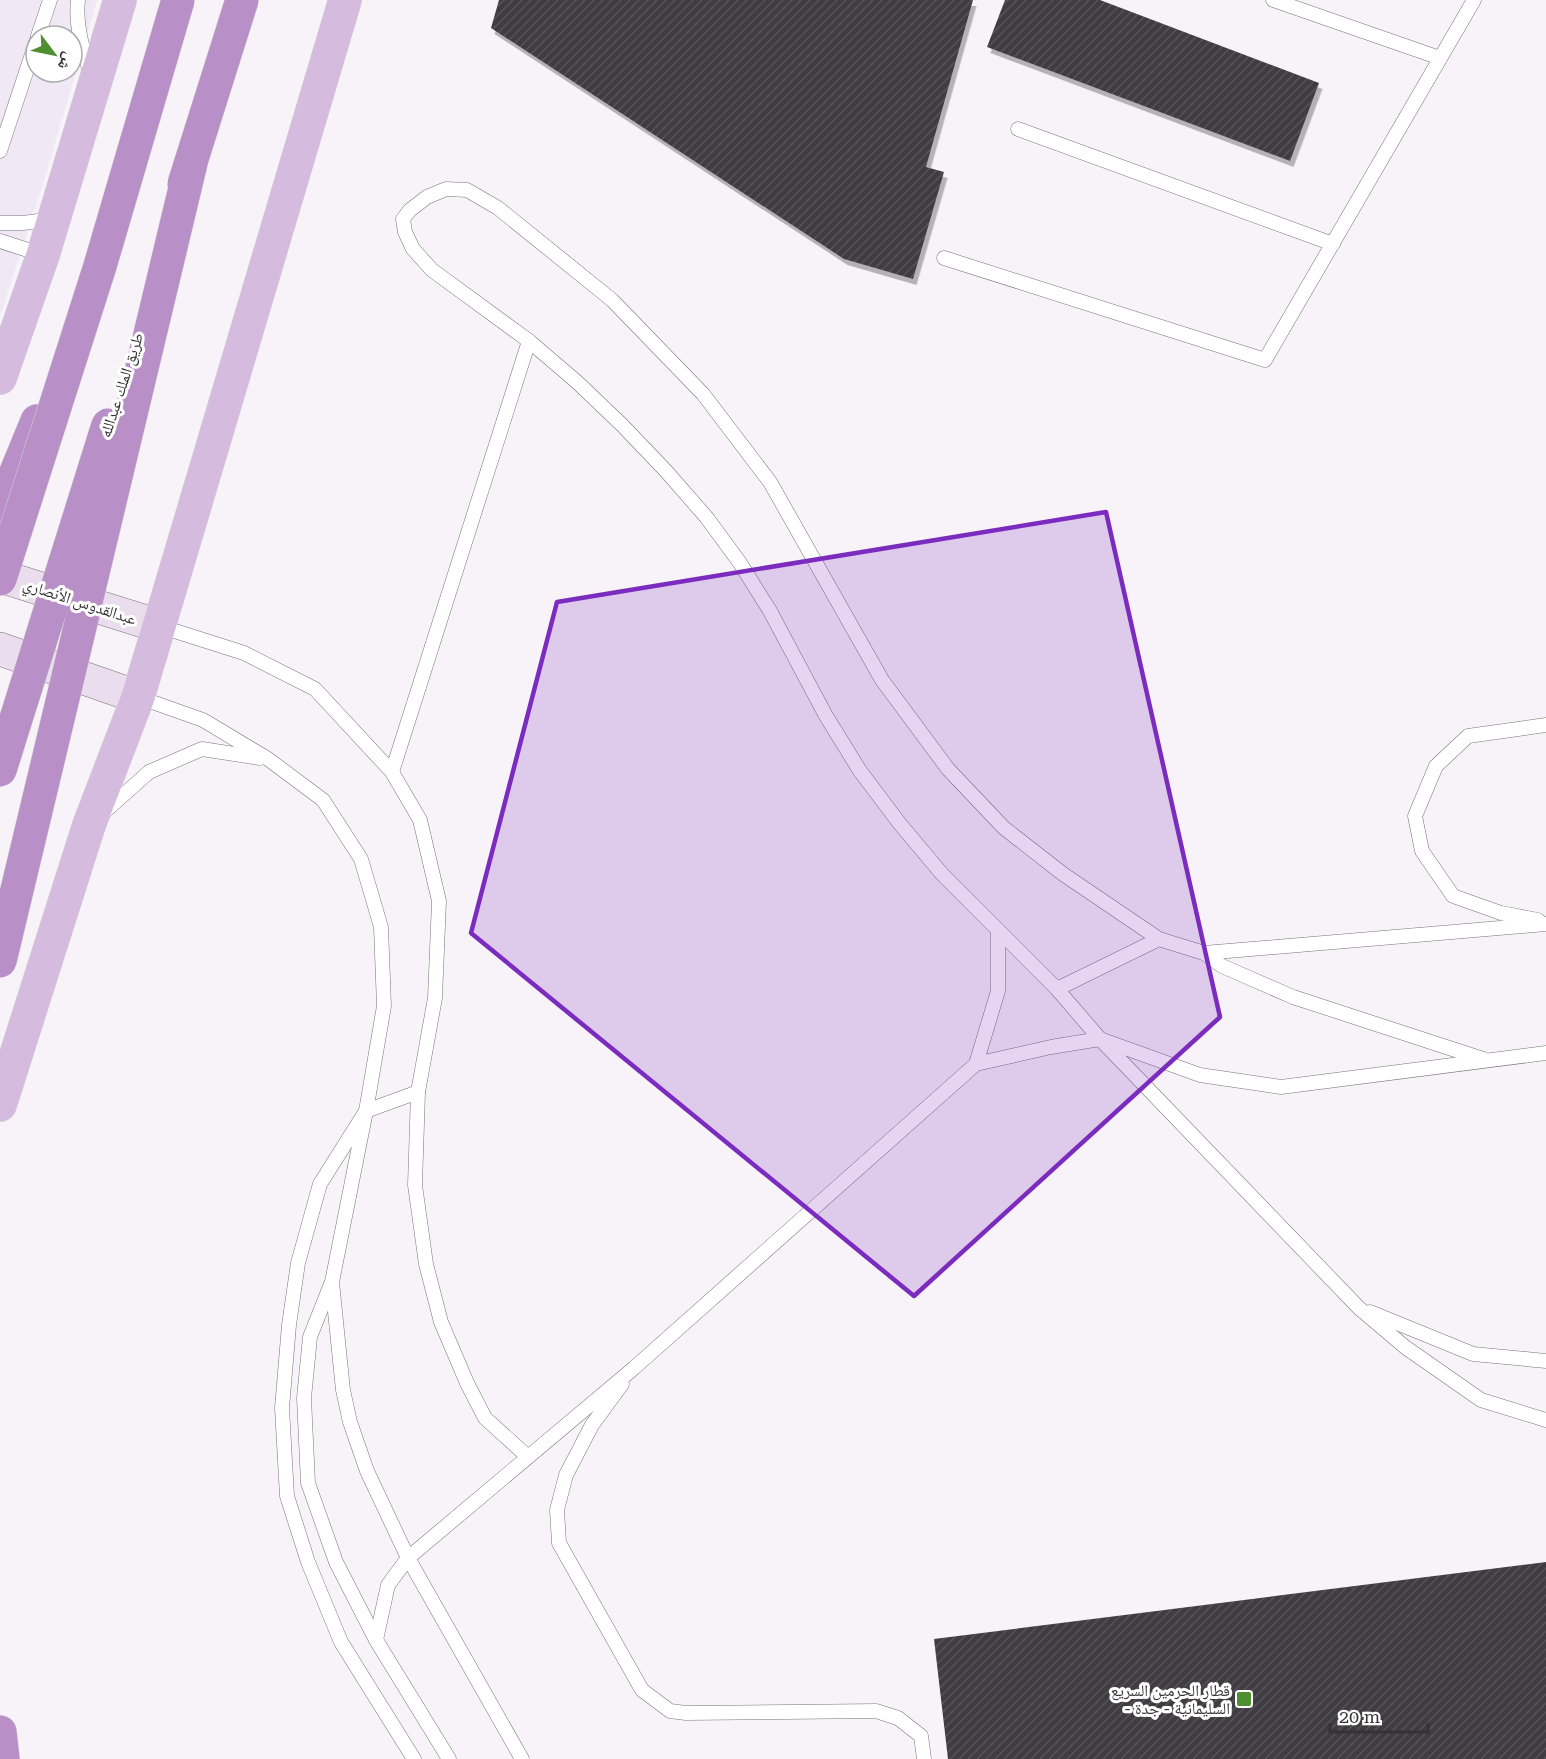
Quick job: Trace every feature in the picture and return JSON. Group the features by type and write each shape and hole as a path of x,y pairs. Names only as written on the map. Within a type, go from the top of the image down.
{"highway":[{"path":"0,577 100,266 178,0"},
{"name":"طريق الملك عبدالله","path":"0,770 242,0"},
{"path":"0,961 191,163"},
{"path":"0,511 100,266"},
{"path":"0,1732 3,1759"}],"main road":[{"path":"0,378 43,255 120,0"},
{"path":"306,128 339,0"},
{"path":"0,1105 89,825 138,697 345,0"}],"street":[{"name":"عبدالقدوس الأنصاري","path":"0,577 159,626"},
{"path":"0,649 138,697"}],"lane":[{"path":"42,24 50,0"},
{"path":"78,0 76,15 82,47 94,85"},
{"path":"1273,0 1440,58"},
{"path":"944,258 1265,360 1474,0"},
{"path":"0,151 24,78"},
{"path":"1018,129 1333,244"},
{"path":"1488,1060 1293,997 1222,966 1204,953 1159,939 1063,874 1004,828 948,770 882,680 770,482 703,394 612,300 498,208 467,190 447,189 427,196 410,210 403,219 405,232 413,249 432,270 529,341 577,382 666,471 707,518 740,563 770,611 826,716 860,771 942,874 1057,988 1100,1039 1359,1308 1405,1347 1481,1400 1546,1420"},
{"path":"0,223 53,219"},
{"path":"0,241 43,255"},
{"path":"392,772 529,341"},
{"path":"159,626 244,653 315,689 392,772 420,820 439,901 435,998 418,1092 415,1185 426,1264 441,1322 485,1418 527,1456"},
{"path":"138,697 203,720 268,759 323,800 361,859 381,927 384,1006 366,1111 332,1282 310,1337 304,1398 308,1483 336,1562 376,1640 449,1759"},
{"path":"1546,725 1468,736 1436,765 1415,816 1422,851 1453,896 1501,913 1546,923"},
{"path":"89,825 149,772 202,749 268,759"},
{"path":"1204,953 1546,923"},
{"path":"976,1064 998,991 998,930"},
{"path":"1057,988 1159,939"},
{"path":"376,1640 388,1585 408,1558 634,1368 976,1064 1051,1047 1100,1039 1200,1075 1281,1088 1546,1053"},
{"path":"414,1759 341,1642 308,1562 287,1496 282,1408 289,1325 298,1263 320,1184 366,1111 418,1092"},
{"path":"332,1282 343,1390 350,1422 367,1471 408,1558 522,1759"},
{"path":"1359,1308 1473,1354 1546,1361"},
{"path":"634,1368 592,1425 566,1475 557,1510 560,1543 642,1690 670,1711 876,1711 898,1718 921,1736 924,1759"}],"highlighted area":[{"path":"1106,512 1220,1017 914,1296 471,933 557,602"}],"shaded area":[{"path":"0,0 97,0 84,44 84,24 24,24 24,84 72,84 0,316"}],"building":[{"path":"499,0 973,0 926,167 944,172 913,279 844,259 491,28"},
{"path":"1005,0 1100,0 1319,83 1290,161 987,47"},
{"name":"قطار الحرمين السريع - السليمانية - جدة","path":"1546,1562 1546,1759 948,1759 934,1639"}],"place":[{"name":"قطار الحرمين السريع - السليمانية - جدة","path":"1244,1699"}]}
